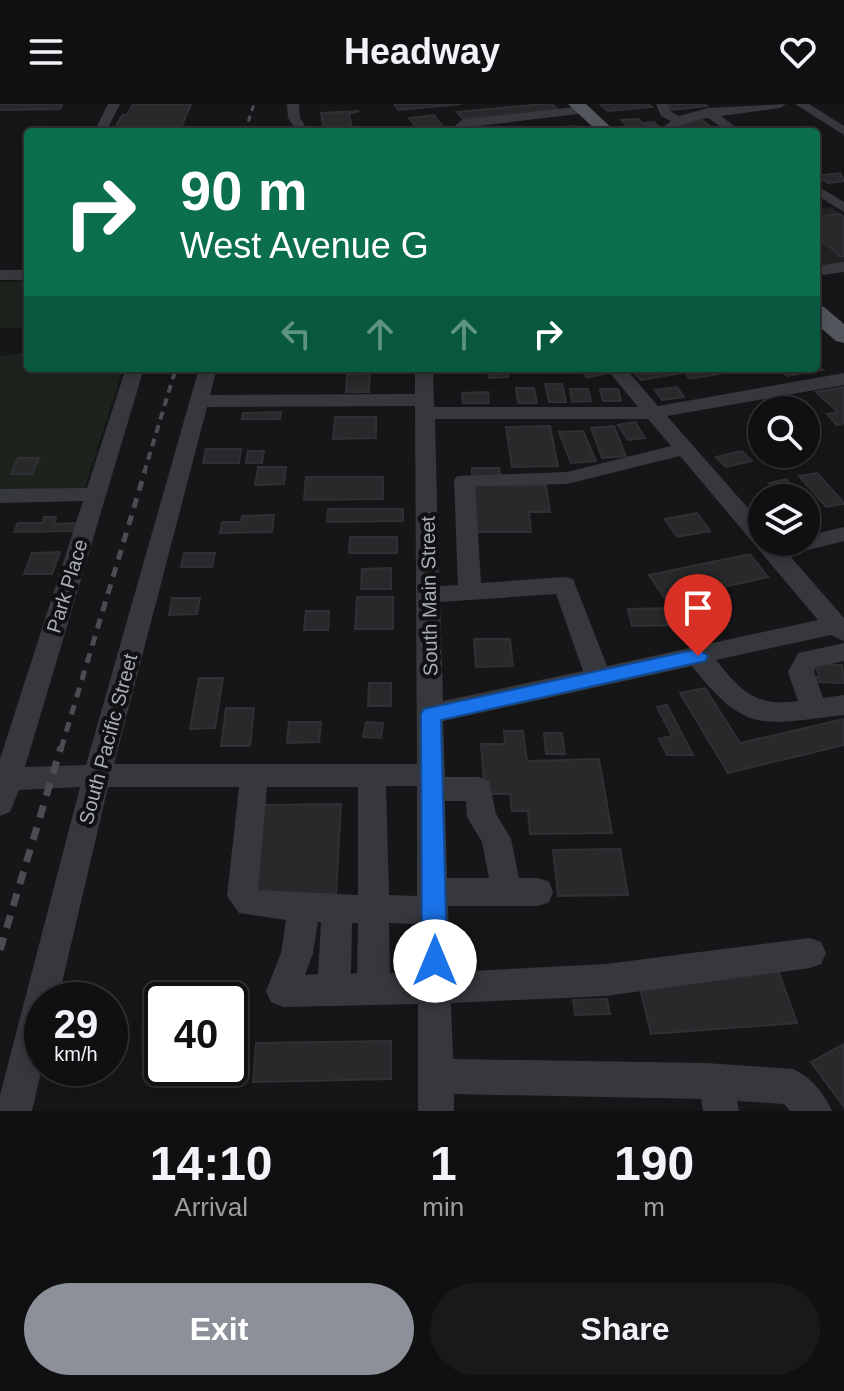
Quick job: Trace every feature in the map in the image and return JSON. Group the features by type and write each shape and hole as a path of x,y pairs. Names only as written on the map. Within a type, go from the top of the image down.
{"main road":[{"path":"584,111 603,128"},
{"path":"820,318 844,336"}],"street":[{"path":"102,128 114,104"},
{"path":"662,104 673,127 708,112 780,104"},
{"path":"801,104 844,131"},
{"path":"297,105 294,118 300,128"},
{"path":"463,128 462,124 584,111"},
{"path":"506,128 584,111"},
{"path":"708,112 730,128"},
{"path":"820,192 841,206"},
{"path":"820,204 841,206"},
{"path":"820,270 844,267"},
{"path":"0,275 24,275"},
{"name":"Park Place","path":"3,788 134,372"},
{"name":"South Pacific Street","path":"14,1111 96,778 207,372"},
{"name":"South Main Street","path":"424,372 436,1111"},
{"path":"618,372 748,526"},
{"path":"198,401 653,413 844,379"},
{"path":"470,593 464,480 567,478 683,449"},
{"path":"0,496 95,494"},
{"path":"820,540 844,534"},
{"path":"774,556 840,630"},
{"path":"429,595 565,585 599,679"},
{"path":"431,714 698,656 840,630"},
{"path":"814,709 801,672 807,660 844,652"},
{"path":"698,656 718,681 757,711 844,705"},
{"path":"3,788 51,776 372,776 479,789 482,817 523,892 373,908 321,909 250,903 242,896 254,777"},
{"path":"372,776 374,989"},
{"path":"321,909 297,953 283,991 518,986 606,980 810,953"},
{"path":"321,909 334,990"},
{"path":"436,1076 719,1097 793,1087 814,1111"}],"shaded area":[{"path":"831,207 844,217 844,263 820,266 820,208"},
{"path":"24,281 24,328 0,328 0,282"},
{"path":"24,353 24,372 122,372 84,490 0,491 0,356"}],"building":[{"path":"0,104 62,104 60,109 0,110"},
{"path":"133,104 191,104 181,128 115,128 122,115 127,115"},
{"path":"394,104 462,104 398,110"},
{"path":"552,104 559,111 463,119 457,112"},
{"path":"600,104 649,104 652,107 608,111"},
{"path":"663,104 704,104 707,106 672,110"},
{"path":"359,111 349,114 352,128 323,128 321,113"},
{"path":"434,115 444,128 417,128 409,118"},
{"path":"638,119 642,123 654,122 657,125 628,128 621,120"},
{"path":"702,120 712,128 689,128 682,122"},
{"path":"840,173 844,181 828,183 820,176"},
{"path":"840,214 844,218 844,256 820,238 820,216"},
{"path":"488,372 507,372 508,377 489,378"},
{"path":"582,372 604,374 587,378"},
{"path":"634,372 682,373 641,380"},
{"path":"684,372 730,372 690,379"},
{"path":"783,372 811,372 787,376"},
{"path":"370,373 369,392 346,392 347,374"},
{"path":"545,384 562,384 566,402 549,402"},
{"path":"677,387 684,397 662,400 655,390"},
{"path":"844,387 844,423 837,425 827,414 838,412 816,392"},
{"path":"516,388 534,388 537,403 518,403"},
{"path":"570,389 588,389 591,401 572,402"},
{"path":"600,389 618,389 621,401 603,401"},
{"path":"488,392 489,403 463,403 462,393"},
{"path":"281,412 280,419 242,419 243,413"},
{"path":"335,417 376,417 376,438 333,439"},
{"path":"635,422 645,438 628,440 618,425"},
{"path":"550,426 558,466 512,467 506,427"},
{"path":"614,426 626,456 602,458 591,428"},
{"path":"583,431 596,461 571,463 559,432"},
{"path":"206,449 241,449 239,463 203,463"},
{"path":"248,451 264,451 262,463 246,463"},
{"path":"742,451 748,462 726,467 716,457"},
{"path":"18,458 39,458 32,474 11,474"},
{"path":"258,467 286,467 284,484 255,485"},
{"path":"472,468 499,468 500,476 472,477"},
{"path":"817,473 844,504 826,507 820,500 820,484 806,484 799,476"},
{"path":"306,477 383,477 383,499 304,500"},
{"path":"786,479 790,484 770,484"},
{"path":"474,485 546,485 550,512 529,512 531,532 477,532"},
{"path":"328,509 403,509 403,521 327,522"},
{"path":"697,513 710,531 677,537 665,519"},
{"path":"274,515 272,532 220,533 222,522 241,522 242,516"},
{"path":"44,517 56,517 54,524 76,523 74,531 14,532 18,523 42,523"},
{"path":"350,537 397,537 397,553 349,553"},
{"path":"60,552 52,574 24,574 32,553"},
{"path":"184,553 215,553 212,567 181,567"},
{"path":"748,554 768,577 710,590 718,601 702,604 695,594 666,600 649,575"},
{"path":"391,568 391,589 361,589 362,569"},
{"path":"357,597 393,597 393,629 355,629"},
{"path":"172,598 200,598 197,614 169,615"},
{"path":"674,608 679,625 632,626 628,609"},
{"path":"306,611 329,611 328,630 304,630"},
{"path":"474,639 510,639 513,666 476,667"},
{"path":"816,664 842,665 844,683 816,682 815,677 819,677"},
{"path":"199,678 223,678 215,728 190,729"},
{"path":"369,683 391,683 391,706 368,706"},
{"path":"705,688 740,743 844,719 844,745 728,773 680,693"},
{"path":"667,705 693,755 667,755 659,739 672,736 657,707"},
{"path":"226,708 254,708 250,746 221,746"},
{"path":"289,722 321,722 319,742 287,743"},
{"path":"366,722 383,723 381,738 363,737"},
{"path":"504,731 523,731 527,761 599,759 612,833 530,834 528,811 512,811 510,794 485,794 481,744 505,744"},
{"path":"544,733 562,733 565,754 546,754"},
{"path":"341,804 336,894 250,895 261,805"},
{"path":"620,849 628,895 558,896 553,850"},
{"path":"778,970 797,1023 651,1034 638,980"},
{"path":"607,999 610,1014 575,1015 573,1000"},
{"path":"391,1041 391,1079 253,1082 256,1043"},
{"path":"844,1044 844,1107 811,1062"}],"railway":[{"path":"246,128 254,104"},
{"path":"144,473 175,372"},
{"path":"61,749 145,471"},
{"path":"0,950 61,747"}],"route":[{"path":"435,961 431,714 698,656"}]}
